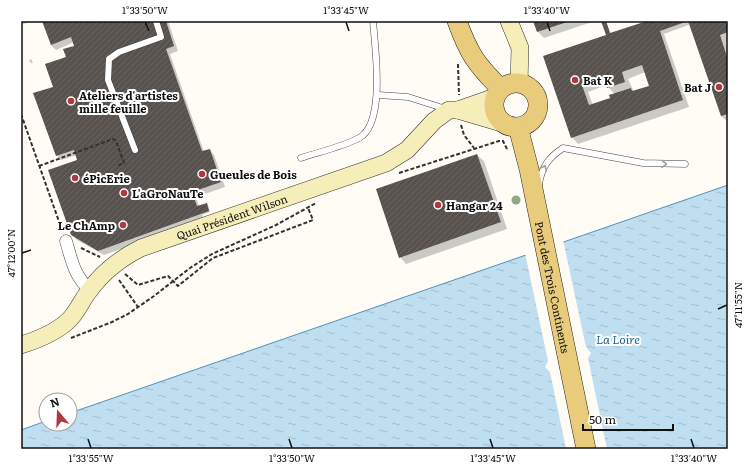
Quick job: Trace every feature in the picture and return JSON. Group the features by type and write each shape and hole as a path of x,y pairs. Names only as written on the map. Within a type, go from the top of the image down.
{"main road":[{"path":"457,21 470,53 497,93 494,111 510,125"},
{"path":"509,21 520,48 519,83"},
{"path":"456,110 510,125 526,125 532,120 538,105 537,97 533,90 526,85 511,83 497,93"},
{"name":"Quai Président Wilson","path":"21,345 52,332 66,323 74,316 90,289 113,266 135,251 148,245 386,163 407,150 434,121 497,93"},
{"name":"Pont des Trois Continents","path":"510,125 536,206 586,449"}],"street":[{"path":"66,241 78,275 83,284 90,289"}],"lane":[{"path":"135,150 108,80 107,68 109,59 118,52 161,37 156,21"},
{"path":"301,158 360,138 369,127 378,95 373,21"},
{"path":"378,95 408,97 456,110"},
{"path":"536,206 541,172 548,160 563,148 643,163 685,164"}],"path":[{"path":"456,58 459,65 456,110 464,135 474,148 501,141 510,152"},
{"path":"21,114 66,241 105,259 113,266 121,270 138,285 168,276 173,281 178,286 213,258 313,220 308,208 212,254 173,281 138,307 112,322 64,341"},
{"path":"39,166 113,139 116,141 124,163 117,166"},
{"path":"113,266 116,276 138,307"}],"water":[{"name":"La Loire","path":"728,185 728,449 21,449 21,430 38,424 38,432 78,432 78,410"}],"pier":[{"path":"563,240 586,347 591,353 588,358 607,449 566,449 550,372 545,367 548,361 525,253"}],"building":[{"path":"42,21 166,21 174,46 166,49 202,151 210,149 221,182 192,192 197,206 207,203 209,211 98,251 71,235 48,170 77,160 74,150 56,156 33,93 53,87 45,64 66,57 63,49 74,46 71,37 51,45"},
{"path":"533,21 570,21 537,32"},
{"name":"Bat K","path":"601,21 606,21 610,33 647,21 656,21 657,23 662,21 688,21 660,31 683,100 571,138 543,56 606,35","holes":["642,65 649,86 632,91 631,88 609,95 610,98 589,105 582,85 603,78 607,88 625,82 622,72"]},
{"name":"Bat J","path":"688,21 728,21 728,32 720,35 728,60 728,114 721,116"},
{"name":"Hangar 24","path":"477,154 501,222 399,258 376,189"}],"place":[{"name":"Bat K","path":"575,80"},
{"name":"Bat J","path":"719,87"},
{"name":"Ateliers d'artistes mille feuille","path":"71,101"},
{"name":"Gueules de Bois","path":"202,174"},
{"name":"éPicErie","path":"75,178"},
{"name":"L'aGroNauTe","path":"124,193"},
{"name":"Hangar 24","path":"438,205"},
{"name":"Le ChAmp","path":"123,225"}]}
